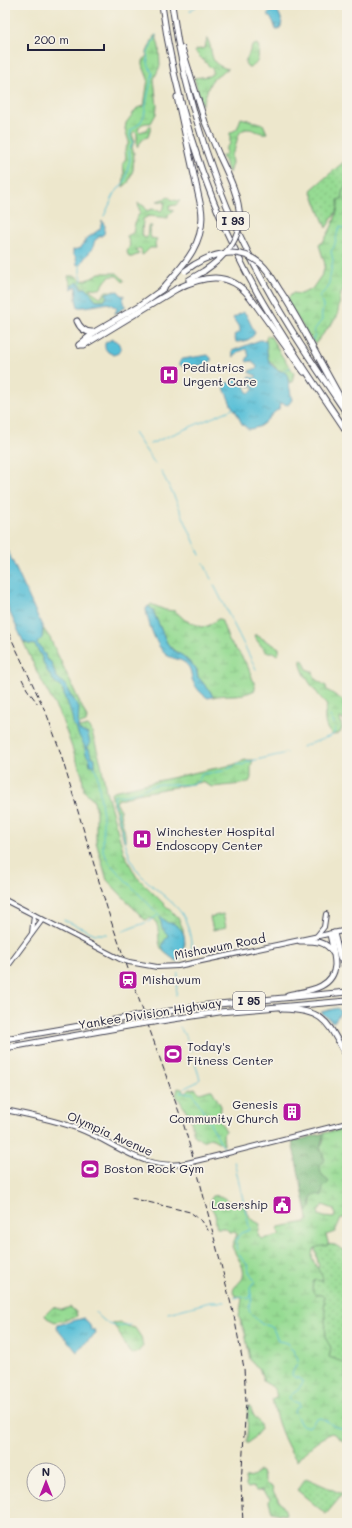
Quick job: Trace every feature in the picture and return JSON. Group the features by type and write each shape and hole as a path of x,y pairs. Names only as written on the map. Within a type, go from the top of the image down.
{"highway":[{"name":"I 93","path":"162,5 176,80 198,160 229,237 263,302 347,432"},
{"name":"I 93","path":"172,5 177,37 188,87 202,139 238,233 254,266 279,309 347,414"},
{"path":"177,37 184,54 205,122 237,196 239,225 235,239 227,252 217,262 204,271 84,345 78,345 96,331 139,306 185,271 203,260 222,253 238,253 254,259 264,267 270,275 314,348 347,411"},
{"path":"161,290 181,269 190,256 199,238 202,225 201,207 178,103 176,80"},
{"path":"176,289 195,280 210,278 224,279 236,285 250,297 299,367 314,382"},
{"path":"76,321 85,331 91,333 96,331"},
{"path":"240,1002 304,992 319,988 326,984 333,974 335,965 332,934"},
{"path":"332,934 340,957 347,969"},
{"path":"347,937 344,945 344,953 347,969"},
{"path":"300,941 324,944 331,950 334,956"},
{"name":"Yankee Division Highway","path":"5,1039 187,1008 347,992"},
{"name":"Yankee Division Highway","path":"5,1048 198,1015 347,1001"},
{"path":"255,1009 298,1010 317,1016 325,1021 331,1028 347,1057"}],"main road":[{"name":"Mishawum Road","path":"5,900 120,959 152,967 178,966 347,930"},
{"path":"316,937 324,927 326,914"},
{"path":"31,935 34,916"},
{"path":"5,970 42,920"},
{"name":"Olympia Avenue","path":"5,1110 71,1126 94,1135 145,1161 167,1165 187,1163 347,1124"}],"green space":[{"path":"156,35 159,47 160,66 154,79 157,106 156,114 151,123 140,126 138,130 140,132 146,130 149,126 151,126 151,128 148,137 144,138 137,147 137,134 135,131 132,134 134,140 132,148 134,153 133,170 128,183 123,187 123,163 126,158 125,150 129,142 125,129 126,123 137,108 144,106 148,79 143,66 143,61 147,55 154,36"},
{"path":"207,38 214,60 221,67 228,69 212,80 202,105 194,78 209,76 213,73 213,70 195,52 196,50 205,48"},
{"path":"257,44 259,47 258,60 255,65 248,67 245,63 252,46"},
{"path":"241,118 263,124 267,133 261,133 249,129 240,132 235,149 231,155 232,163 229,173 222,156 226,154 226,148 230,144 230,133 237,129"},
{"path":"347,159 347,207 337,211 326,228 311,190"},
{"path":"347,182 347,283 341,294 337,317 315,344 286,300 293,293 301,294 312,289 323,273 325,264 319,245 326,237 333,224 337,211 338,200 343,198 342,193"},
{"path":"169,197 172,200 180,201 176,205 170,206 169,209 173,210 173,212 168,215 168,218 149,216 143,219 143,237 147,238 148,227 152,226 149,231 151,238 157,239 155,244 156,248 150,248 142,255 140,248 136,250 139,254 129,257 127,252 130,245 127,236 133,233 136,219 140,213 138,203 144,206 147,211 152,209 161,211 164,208 165,202 157,201"},
{"path":"99,273 117,273 124,280 123,282 117,276 113,276 108,278 100,289 90,288 90,290 100,297 106,291 115,291 113,293 106,294 107,297 105,300 96,300 86,288 82,288 78,282 71,286 68,276 76,276 82,281 92,278"},
{"path":"267,336 271,337 294,373 292,382 289,382 287,374 277,369 268,359 265,340"},
{"path":"151,604 165,610 175,611 185,620 201,627 208,626 218,619 221,619 229,641 240,654 248,667 255,685 255,690 239,695 223,695 213,697 198,677 197,670 167,643 152,609 149,606"},
{"path":"43,628 50,638 87,718 86,722 78,725 79,728 88,726 91,729 101,763 106,791 124,853 136,876 178,918 183,929 185,944 178,961 162,950 158,927 154,920 151,918 145,920 107,880 96,842 96,808 93,799 84,791 82,775 61,717 38,674 23,641 31,644 38,642 42,637"},
{"path":"254,635 279,648 279,653 277,655 273,652 266,652"},
{"path":"301,659 303,660 307,669 313,672 315,679 326,686 327,690 347,703 347,721 340,718 342,728 340,733 333,735 326,726 325,714 327,706 306,677 301,665"},
{"path":"245,760 253,760 251,766 251,778 249,782 212,787 202,782 136,794 123,799 118,799 116,803 120,808 125,833 124,841 111,794 113,791 233,765"},
{"path":"223,914 226,927 213,930 210,917"},
{"path":"178,1088 182,1089 186,1093 190,1089 195,1088 200,1093 212,1090 221,1106 220,1121 226,1131 223,1134 224,1145 211,1138 202,1141 194,1135 190,1117 176,1095"},
{"path":"344,1129 344,1142 347,1146 347,1221 344,1218 341,1218 335,1232 326,1235 328,1245 315,1248 312,1256 313,1260 323,1279 322,1281 315,1280 313,1282 312,1290 316,1295 322,1295 324,1297 326,1339 331,1348 329,1357 345,1363 346,1366 347,1444 331,1433 312,1446 297,1461 284,1439 278,1423 272,1399 277,1396 275,1390 264,1382 259,1368 252,1363 250,1359 245,1333 239,1317 242,1299 239,1296 235,1296 233,1293 234,1288 242,1280 244,1273 242,1265 232,1246 237,1234 234,1232 229,1232 226,1228 217,1228 215,1215 210,1201 213,1196 219,1196 233,1205 244,1206 251,1219 260,1224 258,1236 263,1239 280,1235 281,1234 277,1230 279,1227 306,1222 308,1220 307,1212 312,1206 312,1196 316,1194 322,1196 323,1188 329,1182 321,1173 320,1166 325,1160 320,1147 323,1142 324,1133","holes":["323,1205 334,1209 334,1218 319,1215 318,1211"]},
{"path":"324,1133 320,1148 325,1160 321,1164 320,1170 329,1182 324,1187 322,1196 311,1201 311,1208 307,1212 292,1142"},
{"path":"314,1244 335,1245 347,1252 347,1401 244,1284 319,1267"},
{"path":"53,1307 62,1310 70,1307 76,1312 77,1316 55,1322 47,1318 45,1315"},
{"path":"121,1322 123,1325 135,1328 141,1337 143,1346 137,1353 133,1354 129,1352 112,1323"},
{"path":"249,1405 259,1422 261,1429 248,1444 247,1442"},
{"path":"259,1471 262,1472 266,1484 272,1487 285,1509 285,1515 272,1512 269,1502 270,1498 262,1490 256,1491 253,1487 248,1488 246,1486 245,1478 252,1477"},
{"path":"306,1478 342,1494 326,1514 297,1490"}],"water":[{"path":"276,9 282,23 280,28 276,30 273,21 267,14"},
{"path":"102,221 105,226 104,234 95,240 93,247 81,264 77,265 73,250 81,248 86,239 100,229"},
{"path":"78,282 81,288 86,288 96,300 105,300 107,297 106,293 118,291 122,296 124,295 123,303 125,304 125,307 115,314 117,308 108,303 78,307 76,299 77,286 71,289 71,286"},
{"path":"243,312 246,314 255,333 247,340 236,342 234,335 240,332 240,329 233,318"},
{"path":"112,339 117,341 121,348 120,352 114,355 108,352 105,348 105,343"},
{"path":"260,340 266,341 268,357 271,364 278,370 287,374 292,400 288,405 280,403 279,409 262,425 248,429 242,424 234,408 232,407 222,383 231,383 238,378 242,381 247,392 250,393 253,390 253,385 249,387 249,377 255,378 257,376 249,371 257,368 257,366 252,361 246,361 249,355 246,349 238,352 234,357 232,351"},
{"path":"208,355 211,358 211,361 202,365 182,366 179,364 183,359"},
{"path":"5,545 43,628 42,638 37,643 45,654 46,659 51,662 56,676 66,686 79,707 78,727 79,730 88,734 90,744 87,748 89,748 91,756 95,758 95,766 90,765 84,745 73,725 72,716 63,690 53,680 46,669 35,645 28,644 23,641 5,602"},
{"path":"148,606 152,609 167,643 173,650 183,656 196,668 198,677 213,697 208,698 198,690 192,679 191,672 185,663 168,656 160,648 148,620 146,609"},
{"path":"160,916 167,922 179,928 184,936 185,941 183,951 178,961 169,956 163,949 163,943 168,935 162,928"},
{"path":"337,1008 341,1012 334,1022 321,1012"},
{"path":"84,1318 92,1330 95,1330 96,1334 77,1352 57,1328 58,1325"}],"waterway":[{"path":"190,11 198,5"},
{"path":"104,216 115,193 125,181 130,159 129,150 133,142 130,136 131,130 140,123 144,116 153,73 149,67 147,56 151,43 155,40 156,35"},
{"path":"312,341 315,335 314,330 322,320 323,307 319,296 328,288 333,260 331,251 340,227 343,228 347,225"},
{"path":"80,264 80,274 82,278 80,285"},
{"path":"283,372 291,367"},
{"path":"150,444 235,408"},
{"path":"134,433 155,464"},
{"path":"161,471 174,496 200,555"},
{"path":"204,563 211,579"},
{"path":"214,585 256,669"},
{"path":"302,747 333,735 335,728 330,716"},
{"path":"177,960 178,962 192,949 190,934 185,919 176,906 148,882 136,869 126,846 114,796 132,794 151,786 161,784 193,784 198,781 202,774 223,771 239,764 243,765 247,762 287,753"},
{"path":"94,766 97,773 103,816 103,851 110,864 160,916"},
{"path":"123,931 150,921 158,915"},
{"path":"64,920 95,934 107,934"},
{"path":"176,995 178,973"},
{"path":"180,1027 189,1043 191,1051"},
{"path":"195,1063 200,1079 185,1088 180,1093 193,1093 225,1150"},
{"path":"234,1161 250,1230 241,1233 236,1241 237,1249 247,1264 248,1270 255,1281 250,1288 252,1300 249,1311 259,1322 273,1328 278,1341 288,1343 298,1358 292,1375 301,1379 303,1382 298,1390 289,1397 291,1401 299,1403 300,1406 294,1411 301,1425 309,1427 315,1420 320,1418 335,1427 347,1429"},
{"path":"235,1298 242,1296 249,1299 251,1295"},
{"path":"168,1313 210,1302 225,1302"},
{"path":"95,1312 103,1320 114,1326 130,1325"}],"railway":[{"path":"5,625 47,715 58,745 111,921 184,1126 199,1178 234,1316 244,1368 246,1402 241,1485 243,1523"},
{"path":"22,679 38,704"},
{"path":"131,1198 190,1212 202,1221 210,1233"}],"place":[{"name":"Pediatrics Urgent Care","path":"169,375"},
{"name":"Winchester Hospital Endoscopy Center","path":"142,839"},
{"name":"Mishawum","path":"128,980"},
{"name":"Today's Fitness Center","path":"173,1054"},
{"name":"Genesis Community Church","path":"292,1112"},
{"name":"Boston Rock Gym","path":"90,1169"},
{"name":"Lasership","path":"282,1205"}]}
